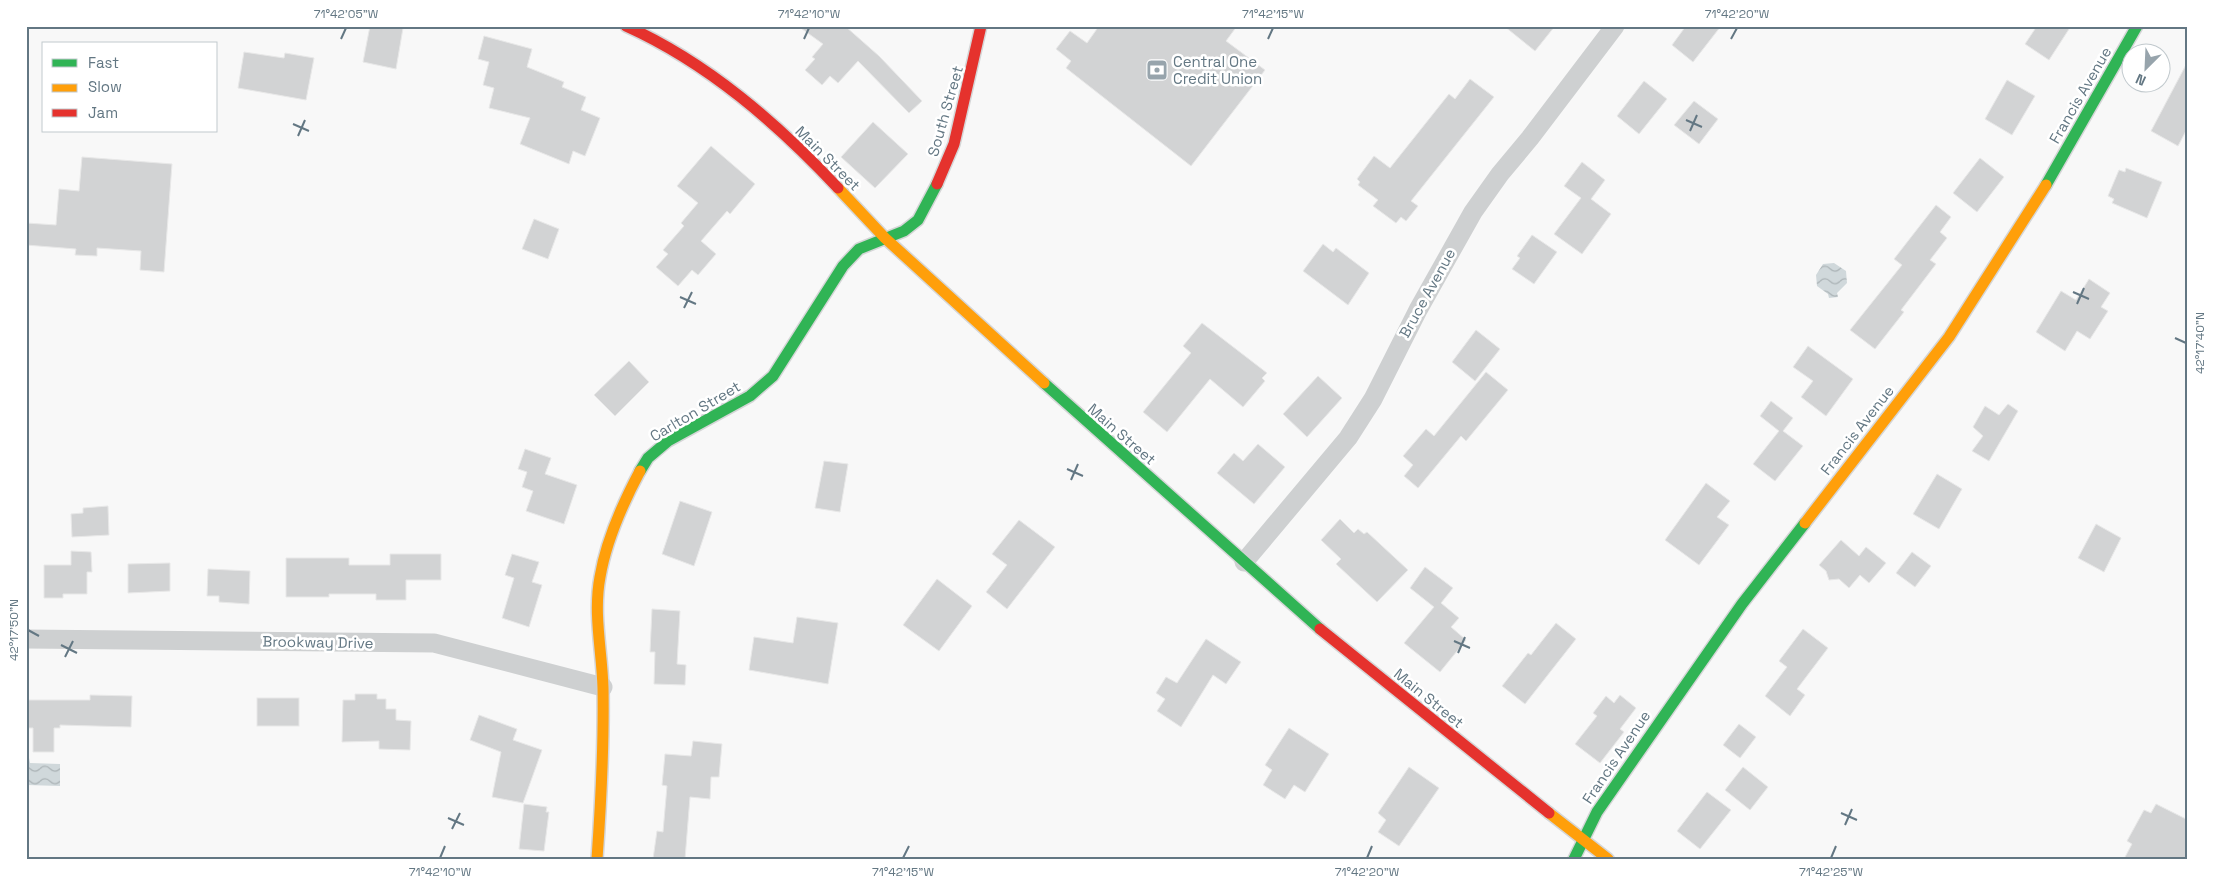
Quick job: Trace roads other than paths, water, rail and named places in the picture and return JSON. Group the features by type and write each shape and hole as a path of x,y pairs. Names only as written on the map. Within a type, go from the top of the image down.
{"street":[{"name":"Main Street","path":"626,26 659,41 697,64 795,143 884,238 1036,378 1244,562 1326,634 1608,859"},
{"name":"South Street","path":"884,238 904,231 918,220 936,187 954,144 981,26"},
{"name":"Bruce Avenue","path":"1244,562 1326,466 1352,432 1373,399 1418,310 1477,206 1615,26"},
{"name":"Francis Avenue","path":"1574,859 1602,804 1742,604 1949,336 2034,205 2137,26"},
{"name":"Carlton Street","path":"596,859 602,786 604,687 597,608 600,577 613,531 639,472 648,458 668,441 750,396 772,376 785,360 843,266 859,249 884,238"},
{"name":"Brookway Drive","path":"26,639 434,643 604,687"}],"water":[{"path":"1834,263 1846,271 1847,283 1837,293 1838,297 1829,298 1828,294 1817,286 1816,275 1823,264"},
{"path":"29,758 30,763 60,764 60,786 26,785 26,759"}],"place":[{"name":"Central One Credit Union","path":"1157,70"}]}
